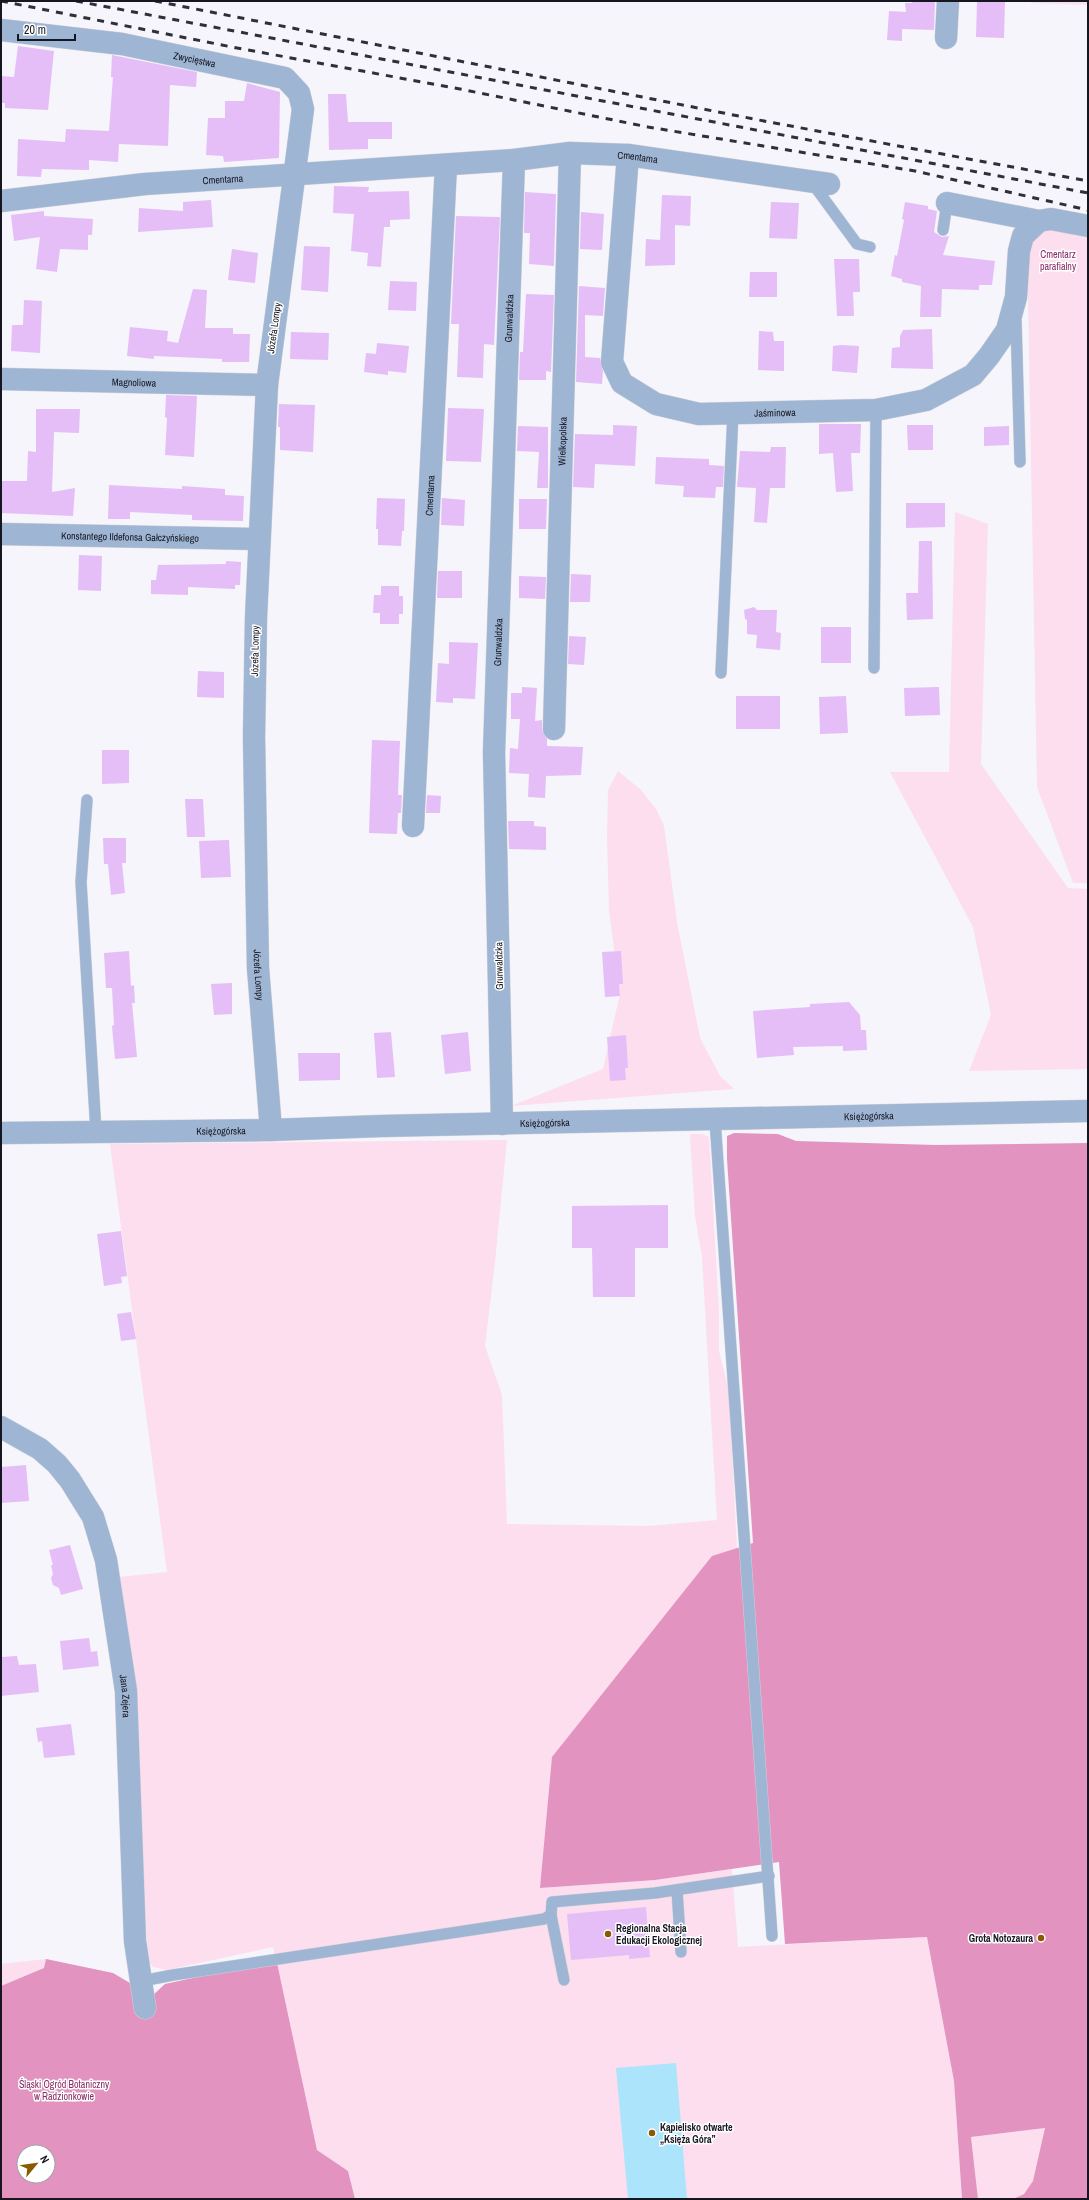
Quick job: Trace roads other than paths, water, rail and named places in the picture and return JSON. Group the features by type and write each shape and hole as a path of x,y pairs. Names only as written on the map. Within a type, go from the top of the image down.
{"street":[{"path":"946,38 948,1"},
{"name":"Zwycięstwa","path":"1,30 122,44 285,78 299,93 303,109 295,174"},
{"name":"Cmentarna","path":"1,201 145,184 514,160 570,153 628,155 820,183"},
{"name":"Wielkopolska","path":"554,729 570,153"},
{"name":"Jaśminowa","path":"628,155 612,362 622,383 656,404 699,414 876,410 926,400 973,375 989,356 1007,330 1016,296 1019,251 1023,236 1045,220"},
{"name":"Grunwaldzka","path":"502,1124 494,752 514,160"},
{"name":"Cmentarna","path":"413,826 446,164"},
{"name":"Józefa Lompy","path":"271,1130 258,960 254,738 258,539 267,385 295,174"},
{"path":"947,203 1088,226"},
{"name":"Magnoliowa","path":"1,379 267,385"},
{"name":"Konstantego Ildefonsa Gałczyńskiego","path":"1,534 258,539"},
{"name":"Księżogórska","path":"1,1133 271,1130 1088,1111"},
{"name":"Jana Zejera","path":"1,1427 40,1449 57,1464 70,1480 93,1517 106,1560 126,1691 135,1941 146,2008"}],"lane":[{"path":"820,183 857,244 870,247"},
{"path":"943,230 947,203"},
{"path":"1016,296 1020,462"},
{"path":"874,668 876,410"},
{"path":"721,673 733,413"},
{"path":"87,800 81,882 96,1132"},
{"path":"714,1120 769,1876 772,1936"},
{"path":"564,1980 547,1917 552,1902 677,1890 769,1876"},
{"path":"677,1890 681,1952"},
{"path":"142,1981 173,1974 547,1917"}],"water":[{"name":"Kąpielisko otwarte „Księża Góra”","path":"676,2063 687,2199 628,2199 616,2068"}],"railway":[{"path":"1,1 237,48 460,89 648,127 915,171 1088,210"},
{"path":"76,1 1088,193"},
{"path":"155,1 769,122 1088,181"}],"place":[{"name":"Regionalna Stacja Edukacji Ekologicznej","path":"608,1934"},
{"name":"Grota Notozaura","path":"1041,1938"},
{"name":"Kąpielisko otwarte „Księża Góra”","path":"652,2133"}],"park label":[{"name":"Cmentarz parafialny","path":"1058,260"},
{"name":"Śląski Ogród Botaniczny w Radzionkowie","path":"64,2090"}]}
